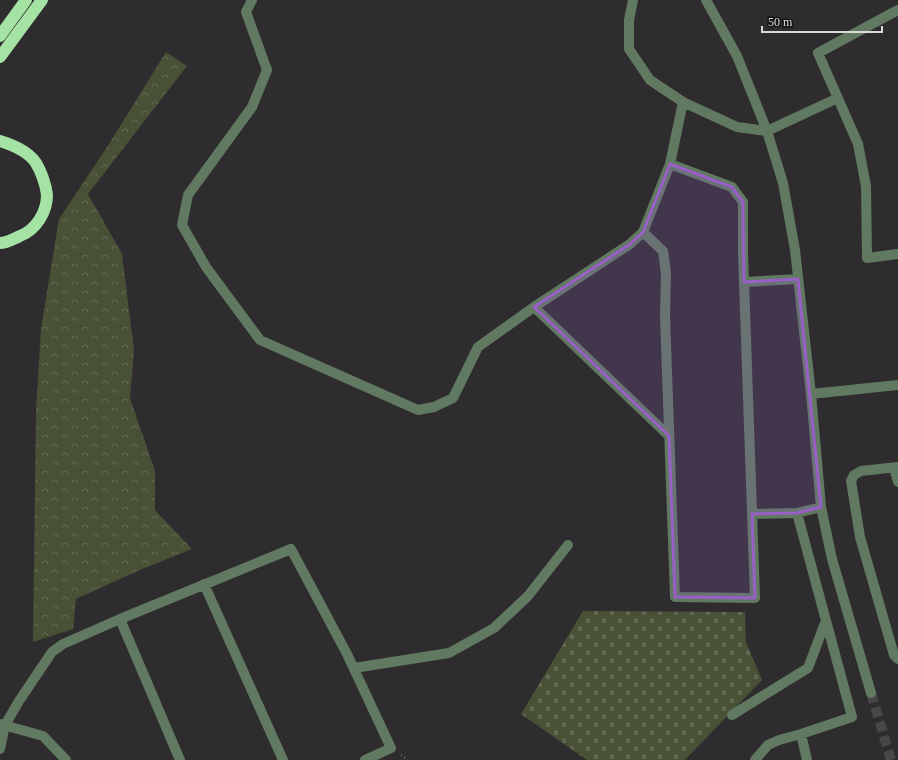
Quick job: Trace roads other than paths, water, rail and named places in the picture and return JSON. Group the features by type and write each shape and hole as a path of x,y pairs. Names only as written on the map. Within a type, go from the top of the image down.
{"highway":[{"path":"0,36 26,0"},
{"path":"0,57 42,0"},
{"path":"0,62 7,47"},
{"path":"0,141 23,151 35,163 43,180 47,195 43,212 37,225 23,235 5,243 0,243"}],"street":[{"path":"252,0 246,12 267,70 252,107 188,195 182,225 206,267 260,340 418,410 434,407 452,398 478,347 534,307 630,244 642,232 670,164 683,102"},
{"path":"632,0 629,20 629,49 650,80 683,102 737,127 767,131 838,98"},
{"path":"706,0 737,56 767,131 783,184 795,250 811,394 821,507 832,559 871,693"},
{"path":"898,10 818,53 858,144 866,186 867,258 898,254"},
{"path":"642,232 663,251 666,273 669,436 675,597 756,598 744,282 743,202 732,187 670,164"},
{"path":"744,282 798,279"},
{"path":"534,307 669,436"},
{"path":"811,394 898,385"},
{"path":"898,482 896,468 861,472 854,475 850,481 860,536 894,655 898,659"},
{"path":"752,514 797,513 821,507"},
{"path":"755,760 768,745 779,740 852,717 825,623 797,513"},
{"path":"354,668 449,653 494,628 528,596 568,545"},
{"path":"0,749 3,725 52,652 63,644 291,549 354,668 391,748 365,760"},
{"path":"204,584 283,760"},
{"path":"120,619 180,760"},
{"path":"732,715 808,668 825,623"},
{"path":"3,725 43,736 66,760"},
{"path":"801,734 808,760"}],"tunnel":[{"path":"871,693 891,760"}]}
